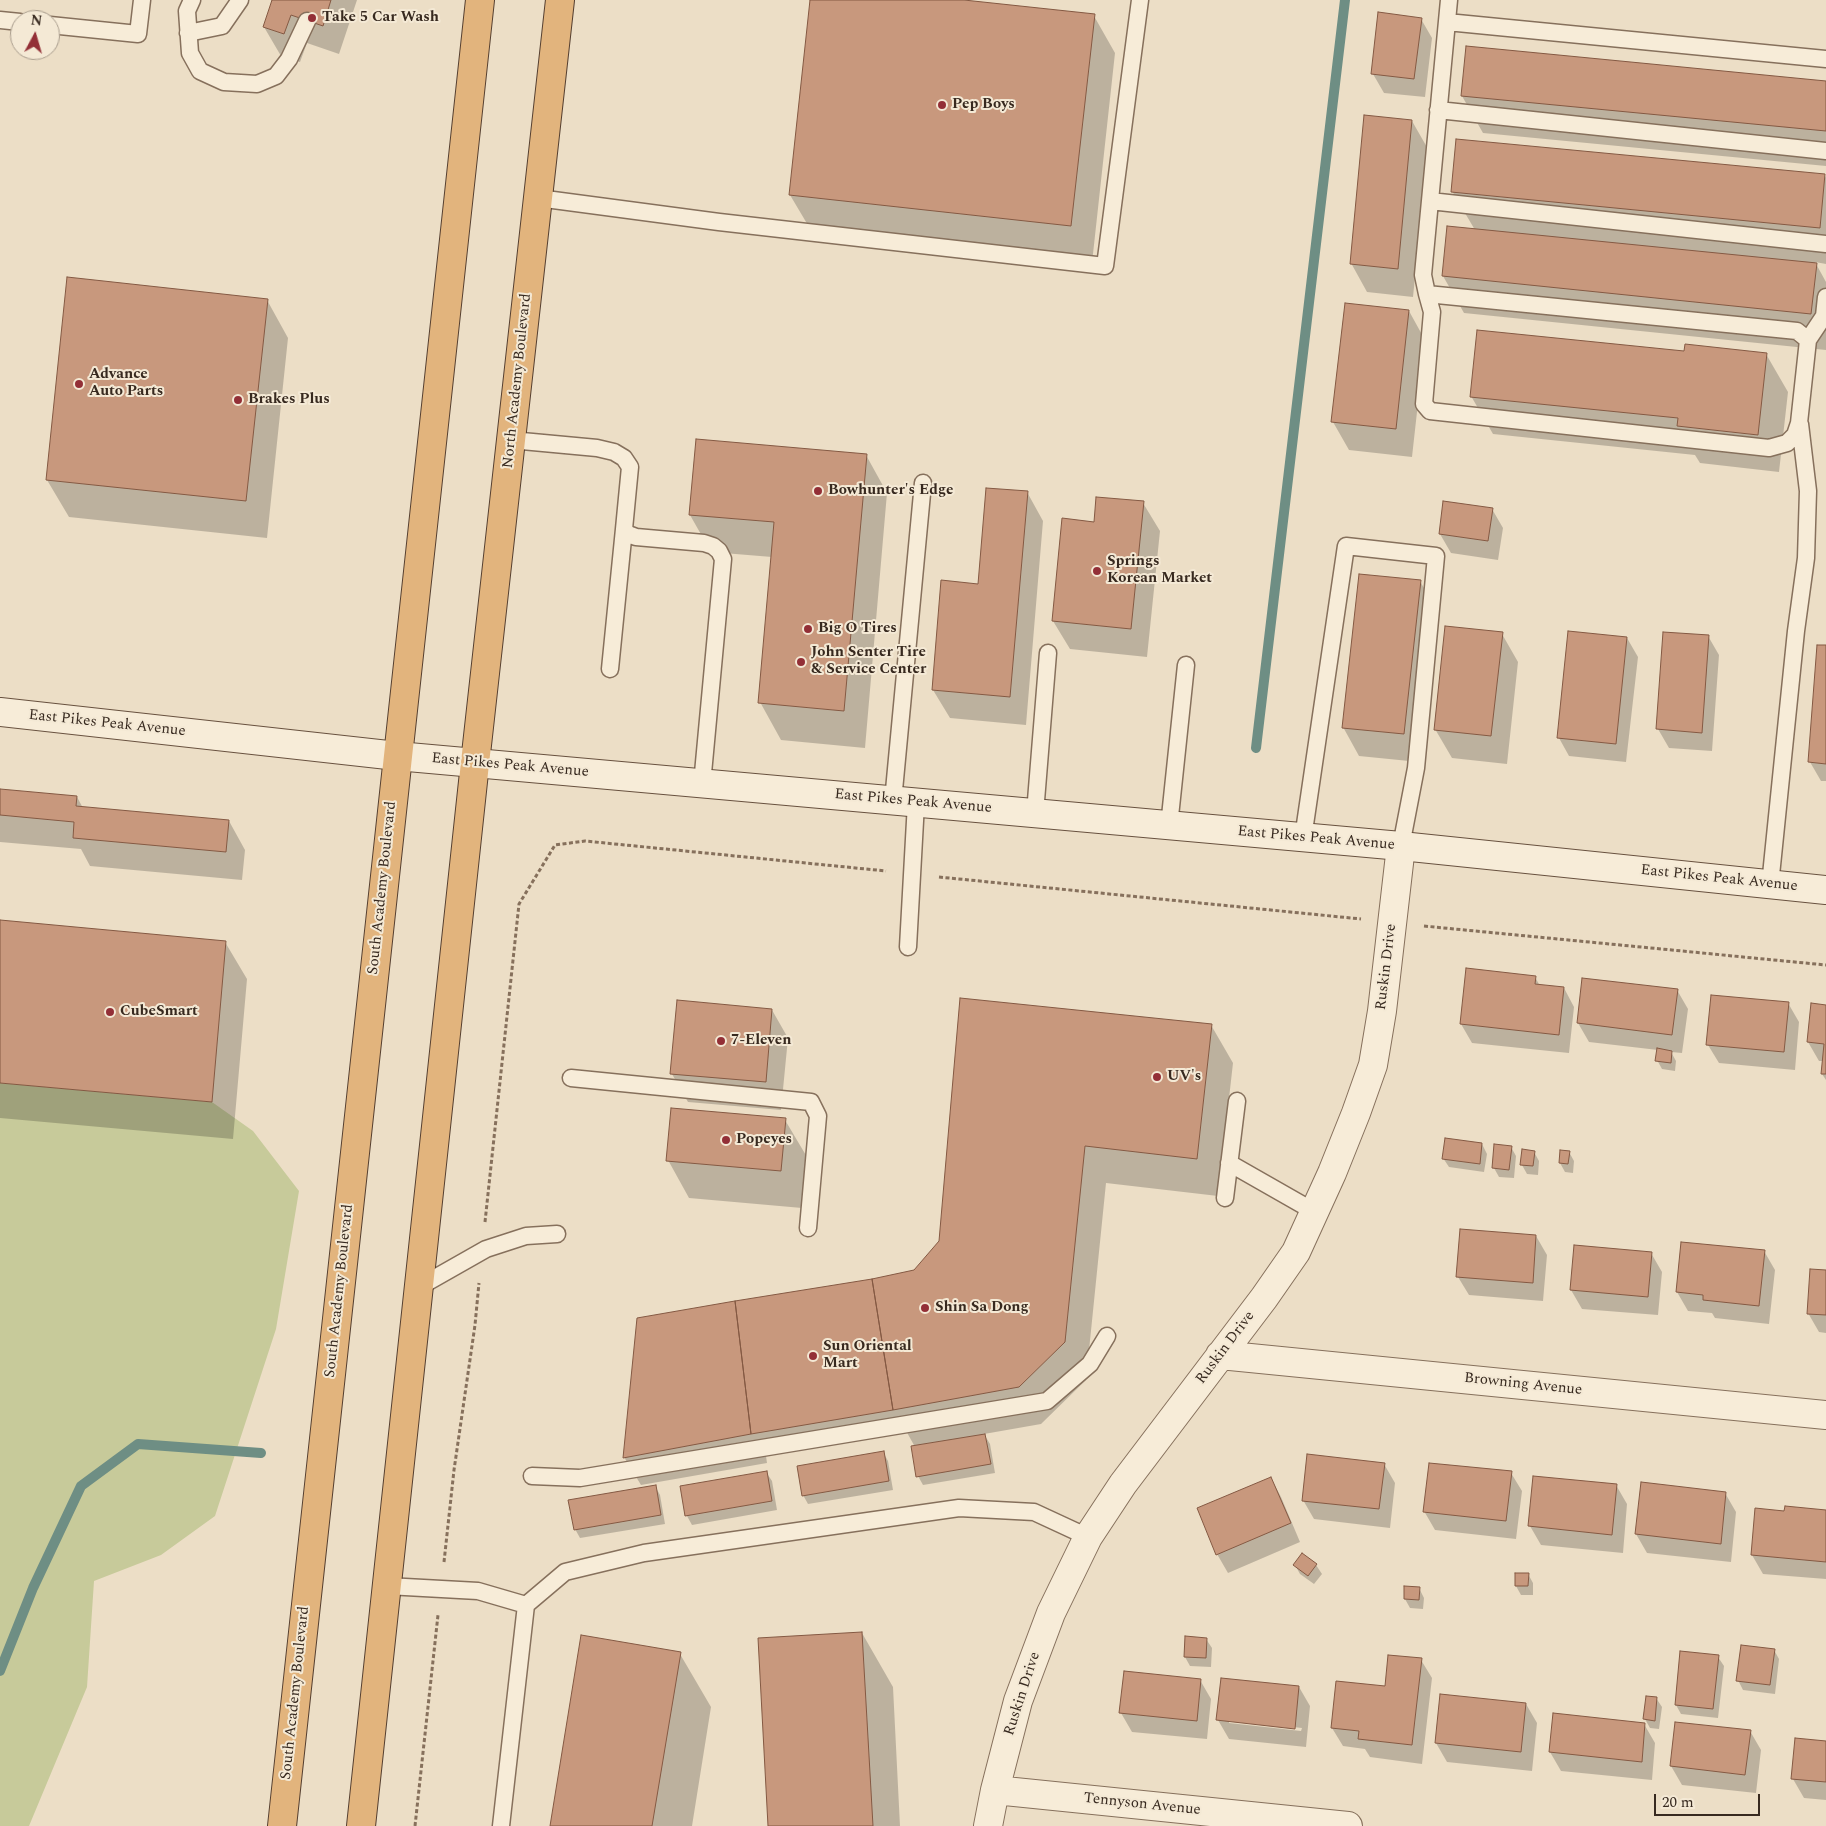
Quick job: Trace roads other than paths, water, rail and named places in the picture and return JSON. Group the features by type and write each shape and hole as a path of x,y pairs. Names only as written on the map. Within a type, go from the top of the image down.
{"highway":[{"path":"397,756 480,0"},
{"name":"North Academy Boulevard","path":"475,763 560,0"},
{"name":"South Academy Boulevard","path":"282,1826 397,756"},
{"path":"361,1826 475,763"}],"street":[{"name":"East Pikes Peak Avenue","path":"0,712 397,756 1401,846 1826,890"},
{"name":"Ruskin Drive","path":"988,1826 995,1790 1018,1701 1052,1614 1088,1537 1123,1484 1296,1252 1315,1212 1356,1113 1373,1064 1382,1011 1401,846"},
{"name":"Browning Avenue","path":"1220,1355 1826,1415"},
{"name":"Tennyson Avenue","path":"995,1790 1348,1826"}],"lane":[{"path":"60,26 138,34 142,0"},
{"path":"192,0 187,11 190,53 200,72 224,82 257,84 276,76 289,59 307,21"},
{"path":"188,33 222,26 240,0"},
{"path":"538,198 719,222 1105,266 1140,0"},
{"path":"1449,0 1423,276 1432,312 1424,404 1430,411 1769,448 1787,443 1795,436 1799,423 1808,340 1824,316 1826,297"},
{"path":"1447,22 1826,58"},
{"path":"1438,110 1826,151"},
{"path":"1430,201 1826,244"},
{"path":"1427,294 1786,329 1797,331 1808,340"},
{"path":"1770,885 1796,631 1806,558 1808,491 1799,423"},
{"path":"511,440 597,448 614,452 624,458 630,467 610,669"},
{"path":"908,947 912,874 904,802 924,483"},
{"path":"624,530 636,537 704,543 713,546 719,551 723,559 702,784"},
{"path":"1303,838 1346,546 1436,556 1416,768 1401,846"},
{"path":"1035,813 1048,653"},
{"path":"1169,826 1186,665"},
{"path":"571,1078 811,1102 818,1116 808,1228"},
{"path":"1225,1198 1237,1101"},
{"path":"1229,1163 1315,1212"},
{"path":"419,1288 482,1251 526,1236 557,1234"},
{"path":"532,1476 580,1478 1047,1401 1090,1364 1107,1336"},
{"path":"501,1826 526,1605 565,1572 644,1553 959,1508 1034,1512 1088,1537"},
{"path":"387,1586 478,1591 526,1605"}],"waterway":[{"path":"1256,748 1345,0"},
{"path":"0,1671 33,1588 81,1486 138,1444 261,1453"}],"place":[{"name":"Take 5 Car Wash","path":"312,18"},
{"name":"Pep Boys","path":"942,105"},
{"name":"Advance Auto Parts","path":"79,384"},
{"name":"Brakes Plus","path":"238,400"},
{"name":"Bowhunter's Edge","path":"818,491"},
{"name":"Springs Korean Market","path":"1097,571"},
{"name":"Big O Tires","path":"808,629"},
{"name":"John Senter Tire & Service Center","path":"801,662"},
{"name":"CubeSmart","path":"110,1012"},
{"name":"7-Eleven","path":"721,1041"},
{"name":"UV's","path":"1157,1077"},
{"name":"Popeyes","path":"726,1140"},
{"name":"Shin Sa Dong","path":"925,1308"},
{"name":"Sun Oriental Mart","path":"813,1356"}]}
